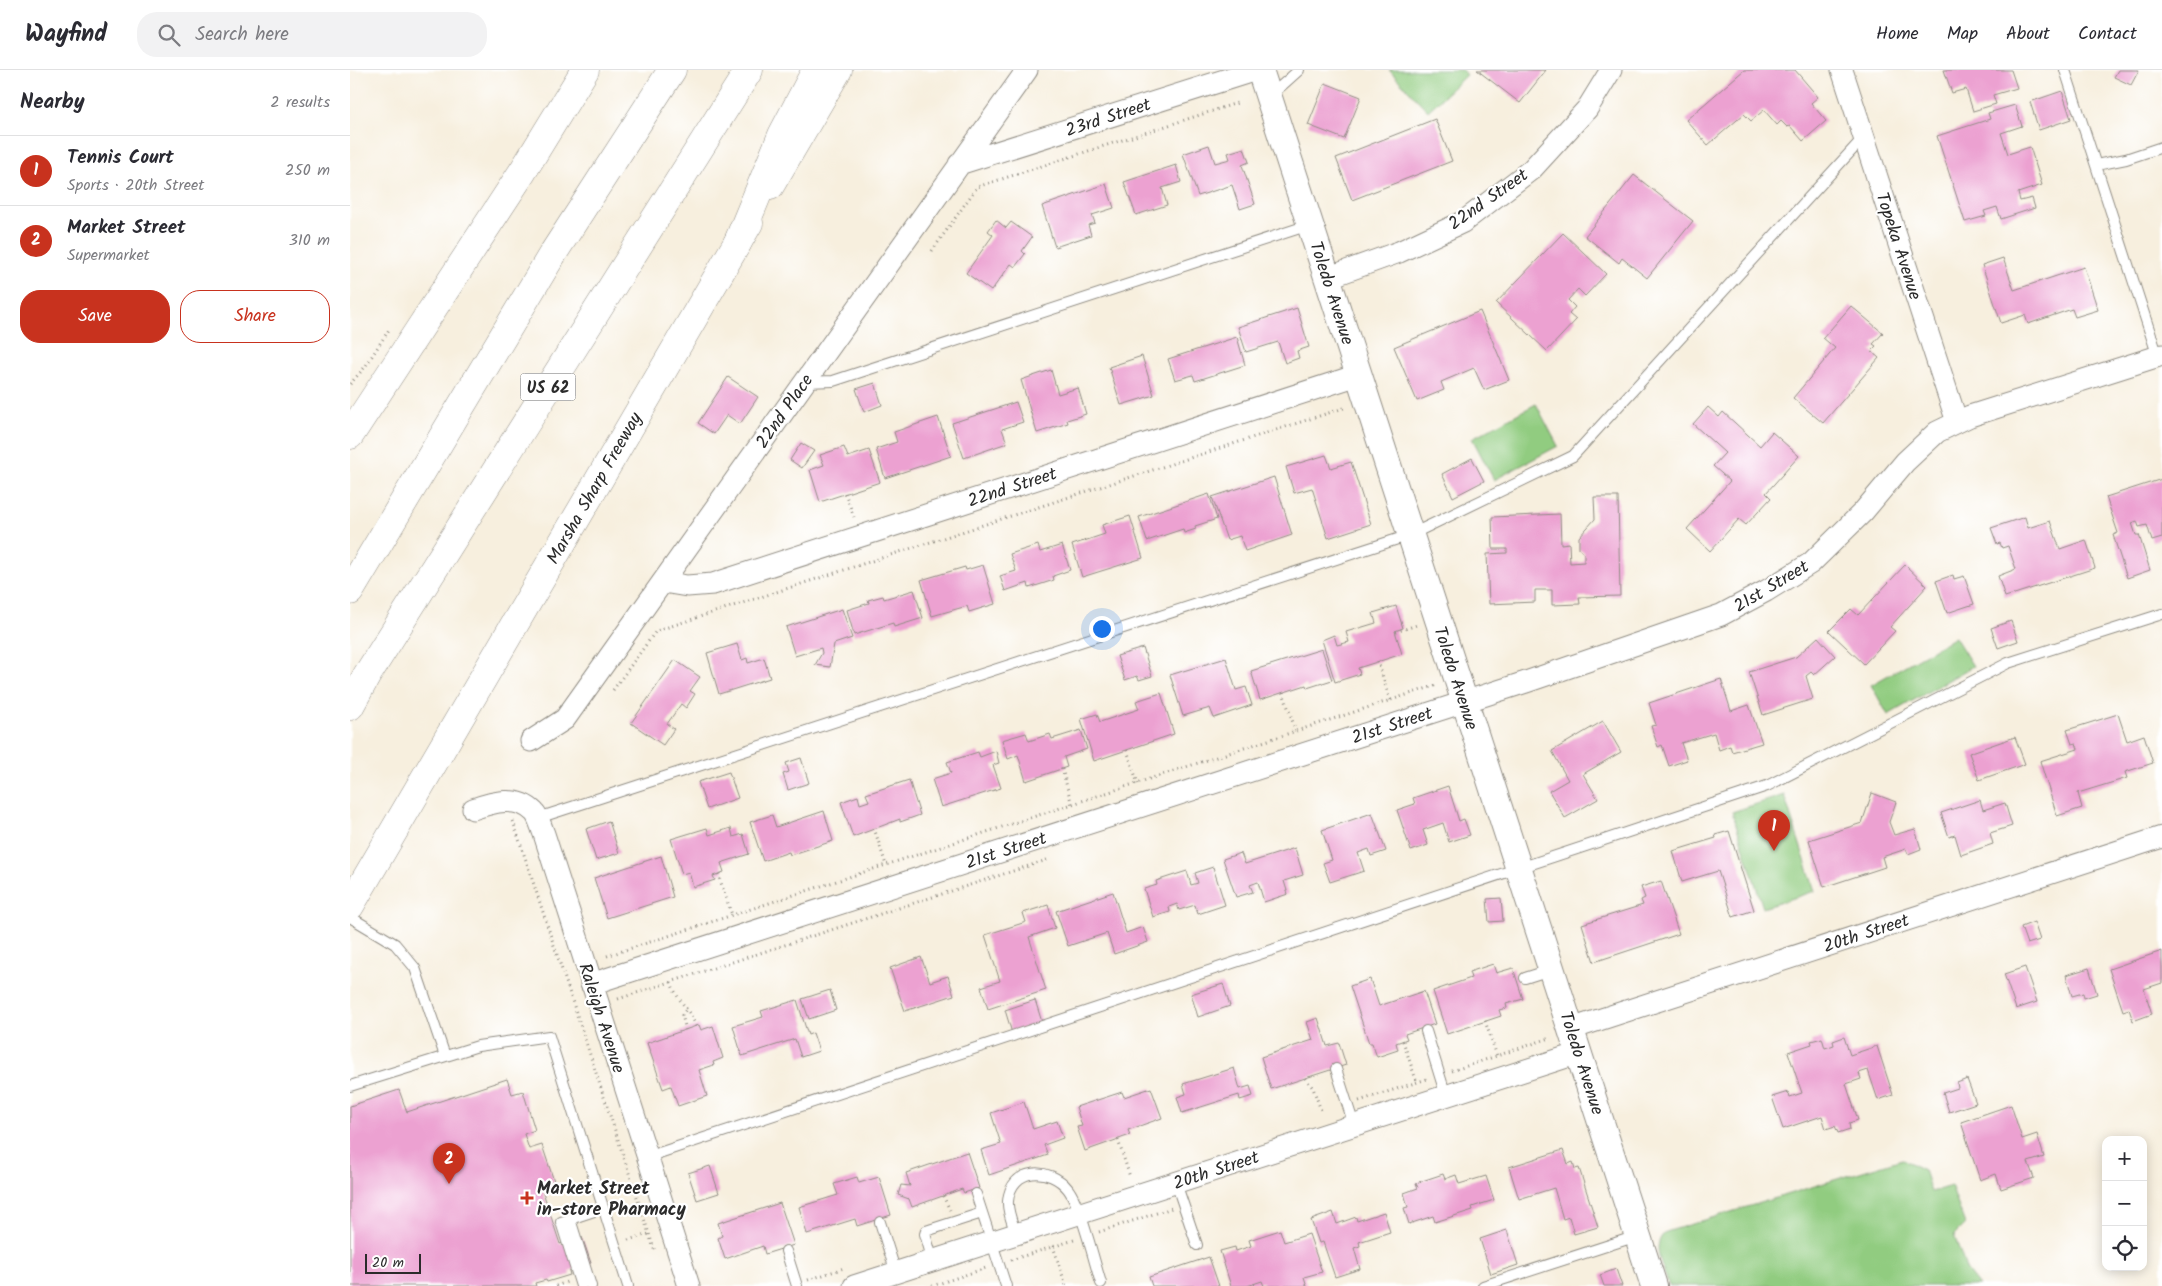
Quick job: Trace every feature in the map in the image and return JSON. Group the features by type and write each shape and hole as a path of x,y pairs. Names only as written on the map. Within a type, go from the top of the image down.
{"main road":[{"path":"350,435 523,171 585,70"},
{"path":"350,591 552,255 672,70"},
{"name":"US 62","path":"350,706 367,676 749,70"},
{"path":"736,244 782,135 816,70"},
{"name":"Marsha Sharp Freeway","path":"350,906 838,70"}],"street":[{"name":"22nd Place","path":"531,741 565,719 1027,70"},
{"name":"23rd Street","path":"959,164 1258,70"},
{"name":"Toledo Avenue","path":"1258,70 1269,97 1551,969 1566,1038 1638,1236 1654,1286"},
{"name":"22nd Street","path":"1327,278 1399,252 1462,222 1532,169 1586,109 1612,70"},
{"name":"Topeka Avenue","path":"1842,70 1957,422"},
{"name":"21st Street","path":"591,984 1397,724 1721,615 1766,591 1811,563 1863,512 1912,456 1937,432 1970,416 2160,356"},
{"name":"22nd Street","path":"663,582 687,586 713,584 1358,375"},
{"path":"473,809 490,803 506,801 523,804 535,813 538,818"},
{"name":"Raleigh Avenue","path":"538,818 689,1286"},
{"name":"20th Street","path":"853,1276 892,1278 933,1261 1446,1096 1566,1038 2162,837"}],"lane":[{"path":"1269,97 1299,70"},
{"path":"2065,70 2160,356"},
{"path":"538,818 1410,535 1573,456 1864,137"},
{"path":"2096,164 2126,159 2162,147"},
{"path":"805,382 833,381 1310,225"},
{"path":"647,1157 1455,891 1518,868 1767,786 2008,663 2162,614"},
{"path":"350,917 395,944 415,968 445,1056"},
{"path":"1525,978 1551,969"},
{"path":"1426,1031 1446,1096"},
{"path":"350,1086 478,1046 549,1036 628,1286"},
{"path":"1336,1069 1354,1125"},
{"path":"1016,1234 1008,1199 1014,1184 1022,1176 1036,1172 1050,1174 1068,1189 1079,1214 1101,1283"},
{"path":"1176,1183 1196,1245"},
{"path":"976,1194 1006,1286"},
{"path":"581,1286 561,1222 604,1208"},
{"path":"933,1261 925,1234 926,1231 982,1213"},
{"path":"570,1219 591,1286"},
{"path":"880,1222 892,1278"},
{"path":"1484,1286 1638,1236"},
{"path":"786,1252 797,1285"}],"path":[{"path":"932,251 977,187 1237,103"},
{"path":"613,690 656,631 1351,405 1358,375"},
{"path":"845,493 854,517"},
{"path":"1415,616 1421,634"},
{"path":"1378,661 1397,724"},
{"path":"607,956 1438,686 1435,678"},
{"path":"1283,692 1296,733"},
{"path":"1127,750 1138,784"},
{"path":"1062,769 1072,805"},
{"path":"506,801 656,1254"},
{"path":"874,828 886,865"},
{"path":"598,1006 1047,860"},
{"path":"718,874 732,915"},
{"path":"671,982 677,998 692,1014 696,1026"},
{"path":"686,1008 682,1015 686,1030"},
{"path":"1485,1022 1497,1056"},
{"path":"1313,1116 1549,1039 1551,1036 1566,1038"},
{"path":"1403,1041 1423,1103"},
{"path":"1305,1078 1317,1096 1322,1113"},
{"path":"1118,1140 1136,1196"},
{"path":"1121,1178 1138,1172"},
{"path":"932,1286 1183,1205"},
{"path":"1046,1224 1066,1286"},
{"path":"615,1244 649,1234"},
{"path":"797,1285 853,1276"},
{"path":"556,1286 570,1281"}],"green space":[{"path":"1389,70 1462,70 1466,75 1428,111"},
{"path":"1536,404 1558,446 1494,480 1472,438"},
{"path":"1955,637 1973,666 1888,715 1871,685"},
{"path":"1784,795 1815,891 1763,908 1732,812"},
{"path":"1902,1159 1924,1170 1931,1192 1951,1186 1965,1224 1954,1235 1967,1271 1979,1286 1669,1286 1661,1265 1658,1250 1661,1237 1666,1232"}],"building":[{"path":"1477,70 1546,70 1520,103"},
{"path":"1744,70 1795,70 1818,97 1811,103 1826,121 1803,141 1790,126 1787,127 1781,121 1777,125 1764,110 1751,121 1744,114 1708,145 1686,120"},
{"path":"1944,70 2011,70 2017,88 1993,95 1996,104 1973,111 1966,89 1952,93"},
{"path":"2118,70 2139,70 2131,85 2114,77"},
{"path":"1325,83 1361,97 1344,139 1308,125"},
{"path":"2062,91 2071,119 2039,130 2030,102"},
{"path":"2015,105 2022,126 2001,133 2008,154 2030,147 2042,185 2018,193 2020,201 2032,198 2035,208 2001,219 1997,207 1984,211 1986,216 1965,222 1937,136 1990,119 1988,113"},
{"path":"1435,119 1452,161 1352,200 1336,158"},
{"path":"1209,145 1215,163 1230,159 1228,153 1244,148 1249,162 1242,165 1255,204 1240,209 1232,185 1198,196 1183,154"},
{"path":"1176,165 1181,182 1162,188 1167,205 1136,215 1124,182"},
{"path":"1634,175 1693,221 1647,278 1622,258 1619,263 1585,236"},
{"path":"1106,184 1114,208 1092,215 1095,223 1088,225 1091,235 1055,247 1042,206"},
{"path":"996,220 1006,228 1011,222 1032,237 1022,251 1025,254 1015,267 1011,264 991,291 966,273 993,235 988,231"},
{"path":"1563,233 1606,274 1585,296 1578,289 1568,300 1575,307 1569,314 1576,320 1547,351 1496,303"},
{"path":"2003,258 2014,290 2084,267 2098,310 2075,317 2072,309 2028,324 2025,315 2001,323 1982,265"},
{"path":"1851,306 1883,333 1873,344 1876,346 1871,351 1879,358 1823,423 1793,398 1835,348 1823,338"},
{"path":"1297,308 1309,347 1297,351 1299,358 1285,363 1278,342 1246,352 1238,327"},
{"path":"1480,311 1509,380 1484,390 1474,368 1441,382 1444,390 1417,401 1394,347"},
{"path":"1237,337 1245,365 1195,381 1193,375 1175,380 1168,359"},
{"path":"1142,356 1154,395 1121,405 1109,367"},
{"path":"1051,370 1058,394 1078,388 1086,414 1067,420 1068,423 1037,433 1021,380"},
{"path":"728,377 758,397 740,424 727,415 714,434 698,423"},
{"path":"875,383 882,405 864,412 856,389"},
{"path":"1016,402 1023,422 1002,429 1007,443 964,458 952,423"},
{"path":"1708,407 1719,417 1723,412 1760,446 1772,432 1799,456 1766,493 1771,498 1746,525 1739,519 1710,551 1687,529 1730,481 1713,466 1725,453 1693,424"},
{"path":"938,417 951,456 885,478 876,449 897,442 894,432"},
{"path":"801,443 814,451 802,468 790,460"},
{"path":"844,447 848,457 869,450 880,482 820,502 810,470 824,465 820,455"},
{"path":"1326,455 1331,468 1351,462 1371,524 1328,538 1312,488 1294,493 1286,467"},
{"path":"1472,458 1484,481 1453,497 1442,474"},
{"path":"1274,477 1292,535 1245,551 1240,536 1227,540 1212,497"},
{"path":"2162,479 2162,538 2152,541 2147,525 2139,527 2137,521 2132,523 2136,535 2139,535 2150,570 2127,578 2113,535 2118,533 2106,497"},
{"path":"1209,494 1217,519 1195,526 1196,529 1184,533 1183,529 1147,541 1139,517"},
{"path":"1594,497 1618,497 1620,596 1579,597 1580,604 1552,605 1552,590 1535,590 1535,602 1489,604 1487,554 1507,553 1507,549 1493,549 1492,517 1560,514 1561,544 1569,543 1570,563 1584,562 1584,553 1579,549 1579,537 1595,519"},
{"path":"1130,516 1143,558 1082,577 1072,545 1105,534 1102,525"},
{"path":"2025,517 2028,528 2050,521 2060,549 2086,540 2095,568 2005,597 1998,576 2016,569 2008,546 2002,548 2000,543 1997,544 1991,528"},
{"path":"1038,545 1040,552 1062,545 1070,570 1053,576 1054,580 1029,588 1028,583 1005,591 1000,576 1016,571 1010,554"},
{"path":"983,565 995,604 969,612 967,606 932,616 921,580 965,567 966,570"},
{"path":"1905,565 1927,586 1890,627 1895,631 1864,664 1829,631 1851,609 1858,615"},
{"path":"1953,575 1954,579 1964,576 1974,604 1947,613 1936,581"},
{"path":"914,590 923,618 894,627 893,623 854,635 847,610 869,603 868,600 883,596 884,599"},
{"path":"1396,606 1403,628 1395,631 1402,654 1358,668 1360,674 1335,682 1322,640 1334,635 1337,645 1349,642 1346,632 1376,623 1373,613"},
{"path":"842,609 852,638 834,644 830,667 815,665 822,653 821,648 795,656 786,627"},
{"path":"2011,621 2018,641 1998,648 1991,628"},
{"path":"1818,637 1835,656 1814,675 1811,672 1806,676 1813,699 1763,715 1749,672 1796,657"},
{"path":"737,644 742,660 747,658 748,663 764,658 770,678 719,694 707,653"},
{"path":"1143,648 1152,676 1139,680 1137,676 1125,680 1117,656"},
{"path":"1322,649 1332,680 1307,688 1306,685 1260,700 1251,671"},
{"path":"1226,658 1236,690 1246,687 1252,705 1214,718 1210,708 1183,716 1170,675"},
{"path":"675,660 700,677 690,691 695,694 686,708 681,704 667,724 674,729 663,745 631,723"},
{"path":"1721,679 1731,711 1749,705 1762,743 1732,752 1730,746 1719,750 1714,733 1681,743 1687,760 1669,766 1662,745 1658,747 1651,726 1656,725 1649,703"},
{"path":"1161,693 1174,734 1094,761 1081,719 1097,714 1100,722 1139,709 1136,701"},
{"path":"2118,714 2127,741 2144,735 2153,763 2125,772 2127,778 2078,793 2082,808 2057,816 2040,761 2078,749 2076,743 2072,744 2067,730"},
{"path":"1603,721 1621,752 1583,774 1598,799 1565,818 1549,791 1568,780 1552,751"},
{"path":"1081,730 1087,749 1064,757 1067,767 1026,781 1018,755 1008,759 1002,740 1026,733 1029,741 1050,734 1052,739"},
{"path":"2015,737 2025,764 1979,780 1969,753"},
{"path":"996,751 999,763 993,765 1001,788 941,807 932,779 951,773 947,762 978,752 980,757"},
{"path":"801,758 809,783 788,790 783,774 789,772 786,763"},
{"path":"729,772 738,798 707,809 698,782"},
{"path":"909,780 920,815 900,822 900,819 853,837 841,802 858,796 860,804 869,801 866,794"},
{"path":"1448,786 1459,821 1464,819 1470,835 1449,842 1443,823 1423,830 1428,845 1411,851 1397,810 1415,804 1413,798"},
{"path":"1872,793 1896,802 1889,822 1894,835 1915,829 1921,849 1908,854 1906,849 1882,857 1885,867 1824,887 1809,840 1862,823"},
{"path":"1980,800 1983,810 2005,803 2012,826 1990,833 1993,844 1961,855 1955,835 1949,837 1941,813"},
{"path":"824,811 833,841 790,855 789,852 763,861 750,822 772,815 776,827"},
{"path":"1372,813 1386,851 1371,856 1369,849 1358,853 1364,871 1330,882 1323,863 1332,860 1322,830"},
{"path":"609,821 619,853 596,860 586,829"},
{"path":"707,828 709,835 731,828 733,837 743,834 749,854 721,863 724,872 713,876 715,880 693,887 689,872 682,874 671,839"},
{"path":"1729,831 1754,910 1733,917 1718,871 1682,882 1673,851 1716,838 1715,835"},
{"path":"1295,848 1303,875 1284,881 1288,894 1264,902 1258,882 1250,885 1253,892 1236,897 1223,859 1241,853 1245,864"},
{"path":"661,856 673,897 607,918 594,878"},
{"path":"1213,867 1225,905 1198,914 1195,905 1179,910 1177,904 1169,907 1170,912 1153,917 1144,889 1157,885 1156,881 1187,871 1191,885 1198,883 1195,873"},
{"path":"1661,881 1679,934 1594,962 1582,924 1643,905 1641,900 1645,898 1641,887"},
{"path":"1113,892 1126,933 1143,927 1148,942 1114,954 1107,933 1068,946 1056,911"},
{"path":"1501,898 1503,921 1489,922 1487,899"},
{"path":"1048,905 1055,928 1029,937 1046,990 988,1009 981,987 1000,981 985,935 1026,922 1023,913"},
{"path":"2034,922 2040,940 2027,944 2021,927"},
{"path":"2162,951 2162,983 2144,989 2152,1014 2133,1021 2129,1009 2123,1011 2109,969"},
{"path":"921,957 930,982 948,976 954,995 905,1011 890,968"},
{"path":"1493,964 1496,973 1513,968 1523,999 1506,1004 1507,1008 1499,1010 1501,1016 1447,1034 1433,991 1471,978 1469,972"},
{"path":"2025,967 2037,1002 2016,1009 2004,974"},
{"path":"2089,968 2097,994 2084,998 2083,993 2072,996 2066,975"},
{"path":"1370,979 1379,1006 1424,991 1435,1024 1405,1034 1407,1039 1396,1043 1398,1050 1377,1057 1372,1043 1369,1043 1350,986"},
{"path":"1223,984 1230,1006 1198,1017 1191,994"},
{"path":"830,990 836,1010 809,1019 802,999"},
{"path":"797,1000 808,1035 813,1033 819,1051 801,1057 795,1039 742,1056 733,1026 763,1017 761,1011"},
{"path":"1035,1000 1042,1022 1012,1033 1005,1010"},
{"path":"1318,1018 1327,1046 1339,1043 1346,1065 1271,1089 1261,1057 1313,1040 1307,1022"},
{"path":"699,1025 701,1030 713,1026 723,1058 713,1062 714,1065 699,1070 707,1096 678,1106 671,1086 663,1089 647,1043"},
{"path":"1844,1037 1850,1055 1877,1046 1893,1095 1878,1100 1868,1070 1859,1073 1861,1079 1846,1084 1858,1120 1849,1123 1850,1129 1838,1133 1835,1126 1826,1129 1822,1116 1783,1129 1772,1097 1788,1092 1790,1097 1802,1093 1788,1052 1812,1044 1811,1041 1822,1038 1825,1048 1834,1045 1833,1041"},
{"path":"1234,1068 1240,1089 1250,1086 1253,1096 1240,1100 1239,1095 1182,1113 1177,1097 1186,1094 1183,1084"},
{"path":"507,1079 512,1094 523,1091 535,1130 524,1134 529,1149 542,1145 554,1181 541,1186 560,1244 582,1237 591,1263 569,1271 570,1275 547,1282 546,1280 535,1283 536,1286 350,1286 350,1106 399,1090 407,1112"},
{"path":"1967,1079 1976,1103 1949,1112 1943,1093 1958,1088 1957,1083"},
{"path":"1151,1088 1162,1118 1128,1130 1130,1135 1085,1151 1077,1127 1082,1126 1076,1107 1122,1092 1124,1097"},
{"path":"1024,1102 1033,1129 1057,1121 1063,1138 1044,1145 1048,1155 989,1175 981,1150 1001,1144 991,1113"},
{"path":"2011,1105 2022,1139 2037,1134 2044,1157 2028,1162 2034,1178 2001,1189 1996,1174 1980,1180 1961,1122"},
{"path":"1563,1150 1568,1164 1573,1162 1575,1169 1579,1168 1598,1227 1574,1234 1569,1217 1563,1219 1554,1188 1519,1199 1509,1167"},
{"path":"967,1152 979,1188 964,1193 962,1189 912,1207 909,1199 898,1195 901,1185 910,1186 906,1173"},
{"path":"710,1166 719,1193 697,1200 688,1173"},
{"path":"1443,1174 1445,1179 1456,1175 1459,1184 1486,1176 1494,1200 1472,1207 1473,1210 1435,1222 1433,1216 1409,1224 1404,1208 1408,1207 1404,1193 1418,1188 1416,1183"},
{"path":"857,1177 859,1183 879,1177 891,1215 857,1226 855,1219 807,1234 799,1207 838,1195 834,1184"},
{"path":"780,1203 794,1245 765,1254 763,1246 725,1259 718,1238 722,1236 718,1223"},
{"path":"1333,1212 1337,1224 1356,1217 1357,1221 1384,1212 1390,1232 1359,1242 1360,1246 1354,1248 1360,1269 1335,1277 1323,1242 1319,1243 1311,1220"},
{"path":"1280,1230 1284,1242 1309,1234 1322,1272 1304,1277 1307,1286 1264,1286 1262,1281 1247,1286 1231,1286 1220,1251 1235,1247 1236,1251 1251,1246 1249,1240"},
{"path":"1507,1230 1518,1265 1491,1274 1480,1239"},
{"path":"1209,1257 1219,1286 1152,1286 1149,1277"},
{"path":"1616,1269 1622,1286 1604,1286 1600,1275"}],"place":[{"name":"Tennis Court","path":"1774,851"},
{"name":"Market Street","path":"449,1184"},
{"name":"Market Street in-store Pharmacy","path":"527,1198"}]}
